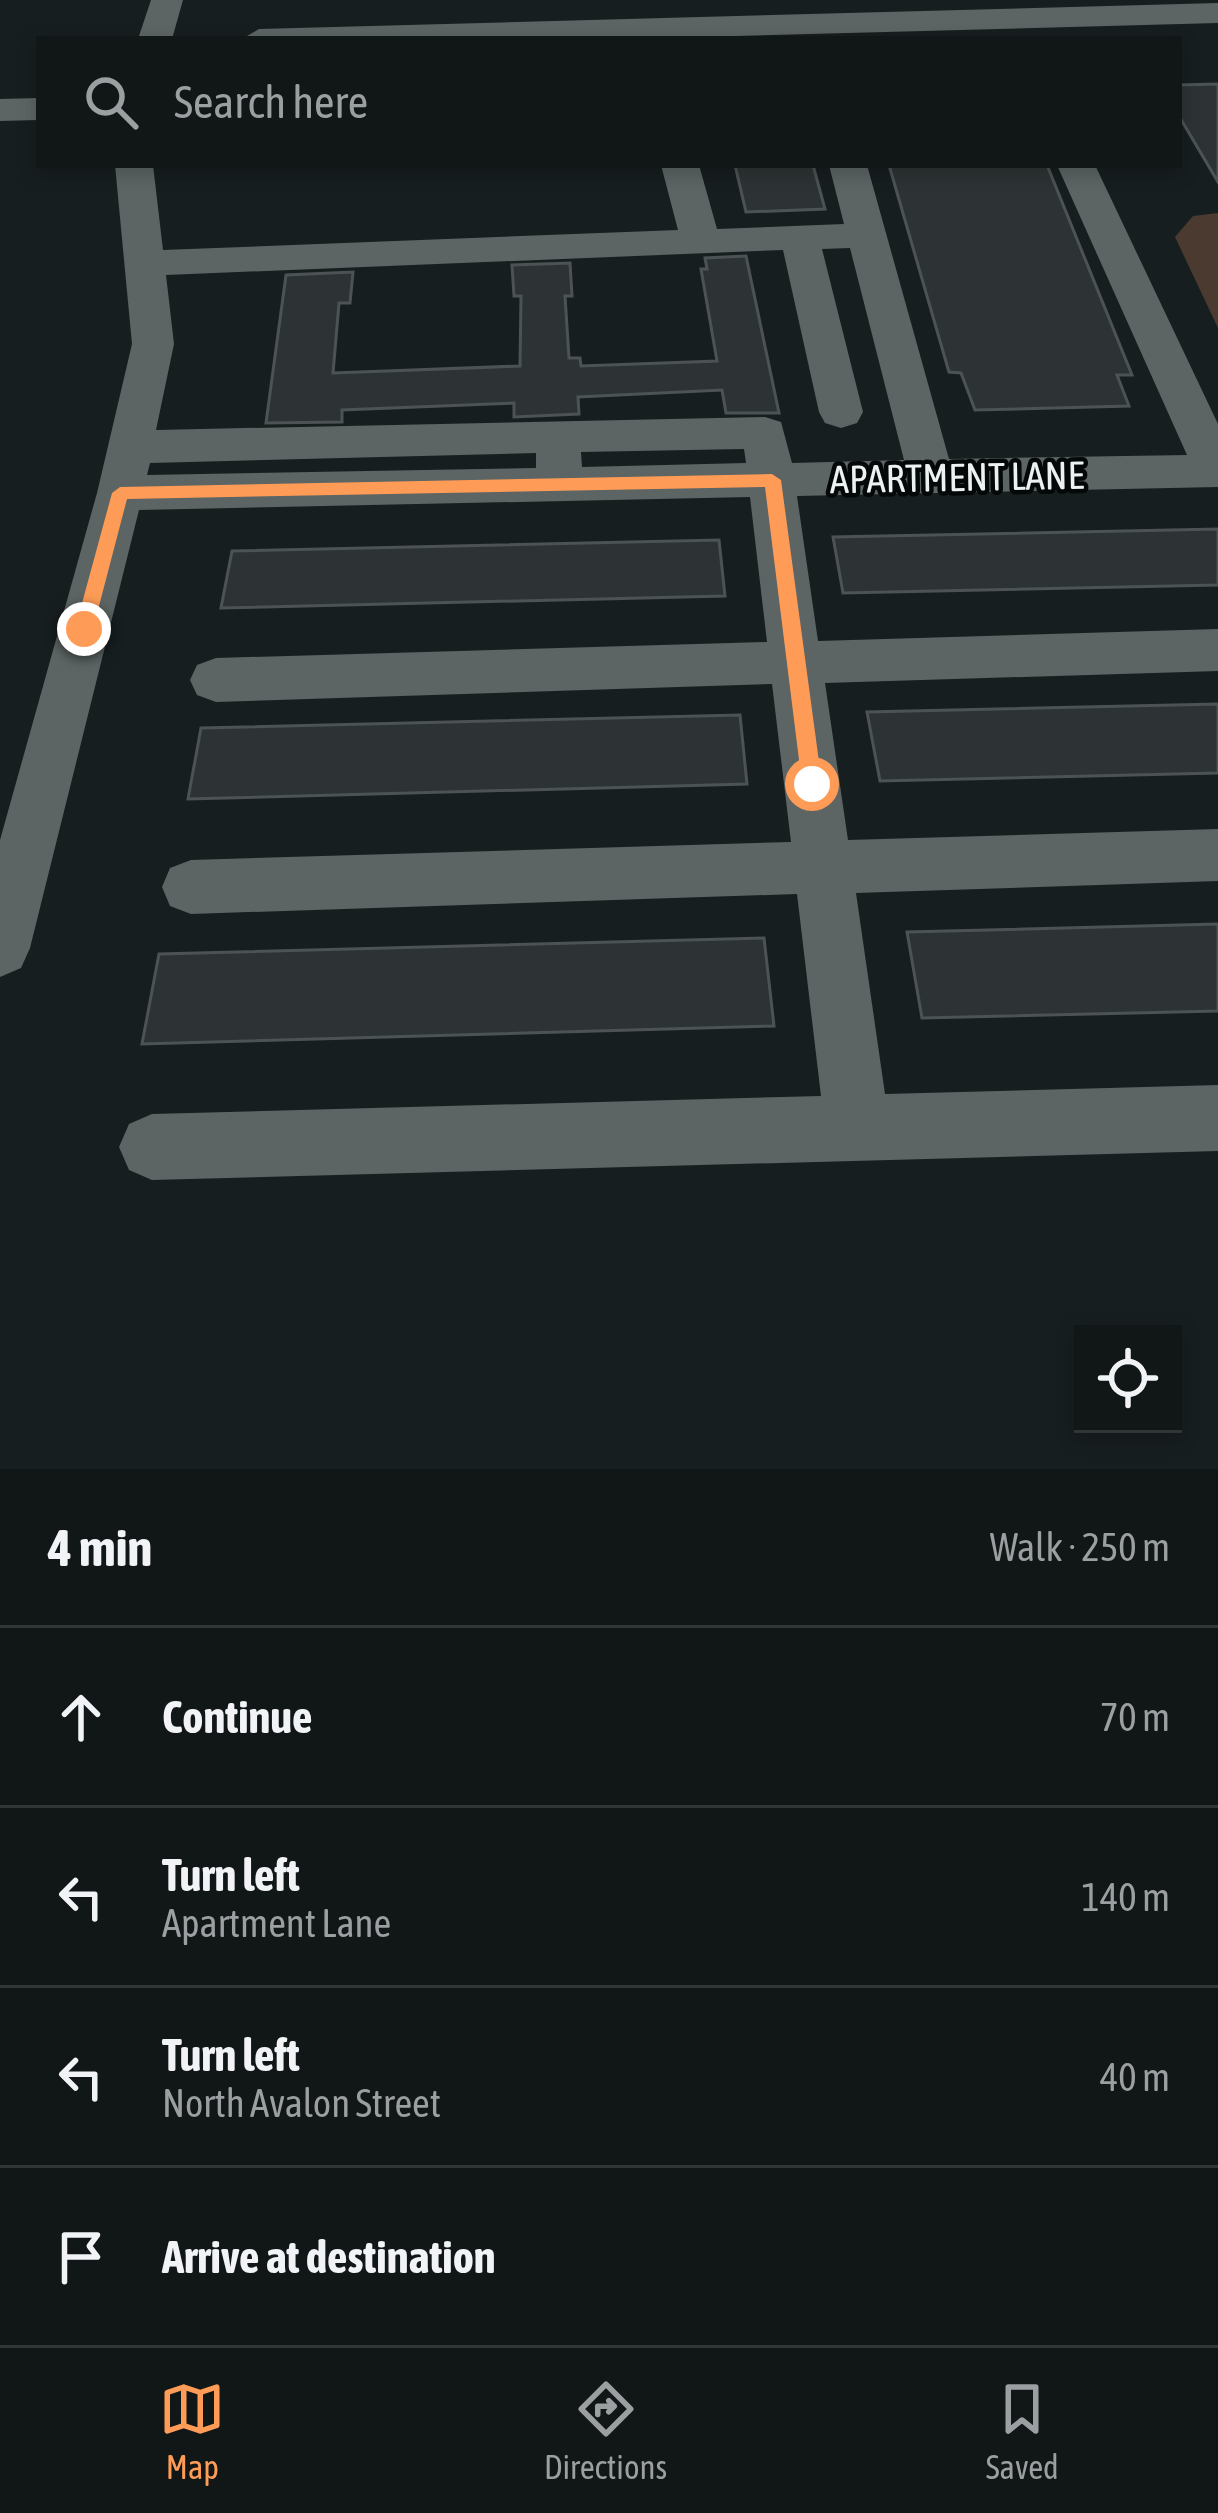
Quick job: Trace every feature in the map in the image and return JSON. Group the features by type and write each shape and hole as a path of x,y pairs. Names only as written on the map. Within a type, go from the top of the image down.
{"street":[{"path":"156,36 167,0"},
{"path":"505,36 669,34 923,11 1014,29 1065,19 1175,34 1218,13"},
{"path":"0,110 36,109"},
{"path":"0,948 125,470 153,344 134,168"},
{"path":"681,168 701,242"},
{"path":"849,168 931,477"},
{"path":"1077,168 1217,471"},
{"path":"144,263 867,236"},
{"path":"800,238 841,412"},
{"path":"125,470 558,436 769,457 841,412 913,410"},
{"path":"558,436 560,484"},
{"path":"769,457 858,1131"},
{"name":"APARTMENT LANE","path":"125,470 560,484 769,457 931,477 1217,471"},
{"path":"216,680 1218,650"},
{"path":"191,887 1218,855"},
{"path":"152,1147 1218,1118"}],"shaded area":[{"path":"1218,213 1218,328 1175,237 1193,216"}],"building":[{"path":"1218,84 1218,182 1182,121 1182,85"},
{"path":"736,168 814,168 825,209 746,212"},
{"path":"890,168 1048,168 1132,375 1117,375 1129,406 975,410 961,373 949,372"},
{"path":"746,256 779,413 726,413 722,390 578,397 579,414 514,417 514,403 342,410 342,422 266,423 286,275 353,272 350,303 339,303 333,373 520,366 521,296 514,296 512,265 570,263 572,296 565,296 569,358 580,358 581,366 717,361 701,269 707,269 705,258"},
{"path":"1218,529 1218,585 843,593 833,537"},
{"path":"719,540 725,596 221,608 232,551"},
{"path":"1218,704 1218,773 880,781 867,712"},
{"path":"740,715 747,784 188,799 201,728"},
{"path":"1218,924 1218,1011 922,1018 907,932"},
{"path":"764,938 774,1026 142,1044 159,954"}],"route":[{"path":"84,629 120,493 772,480 812,784"}]}
